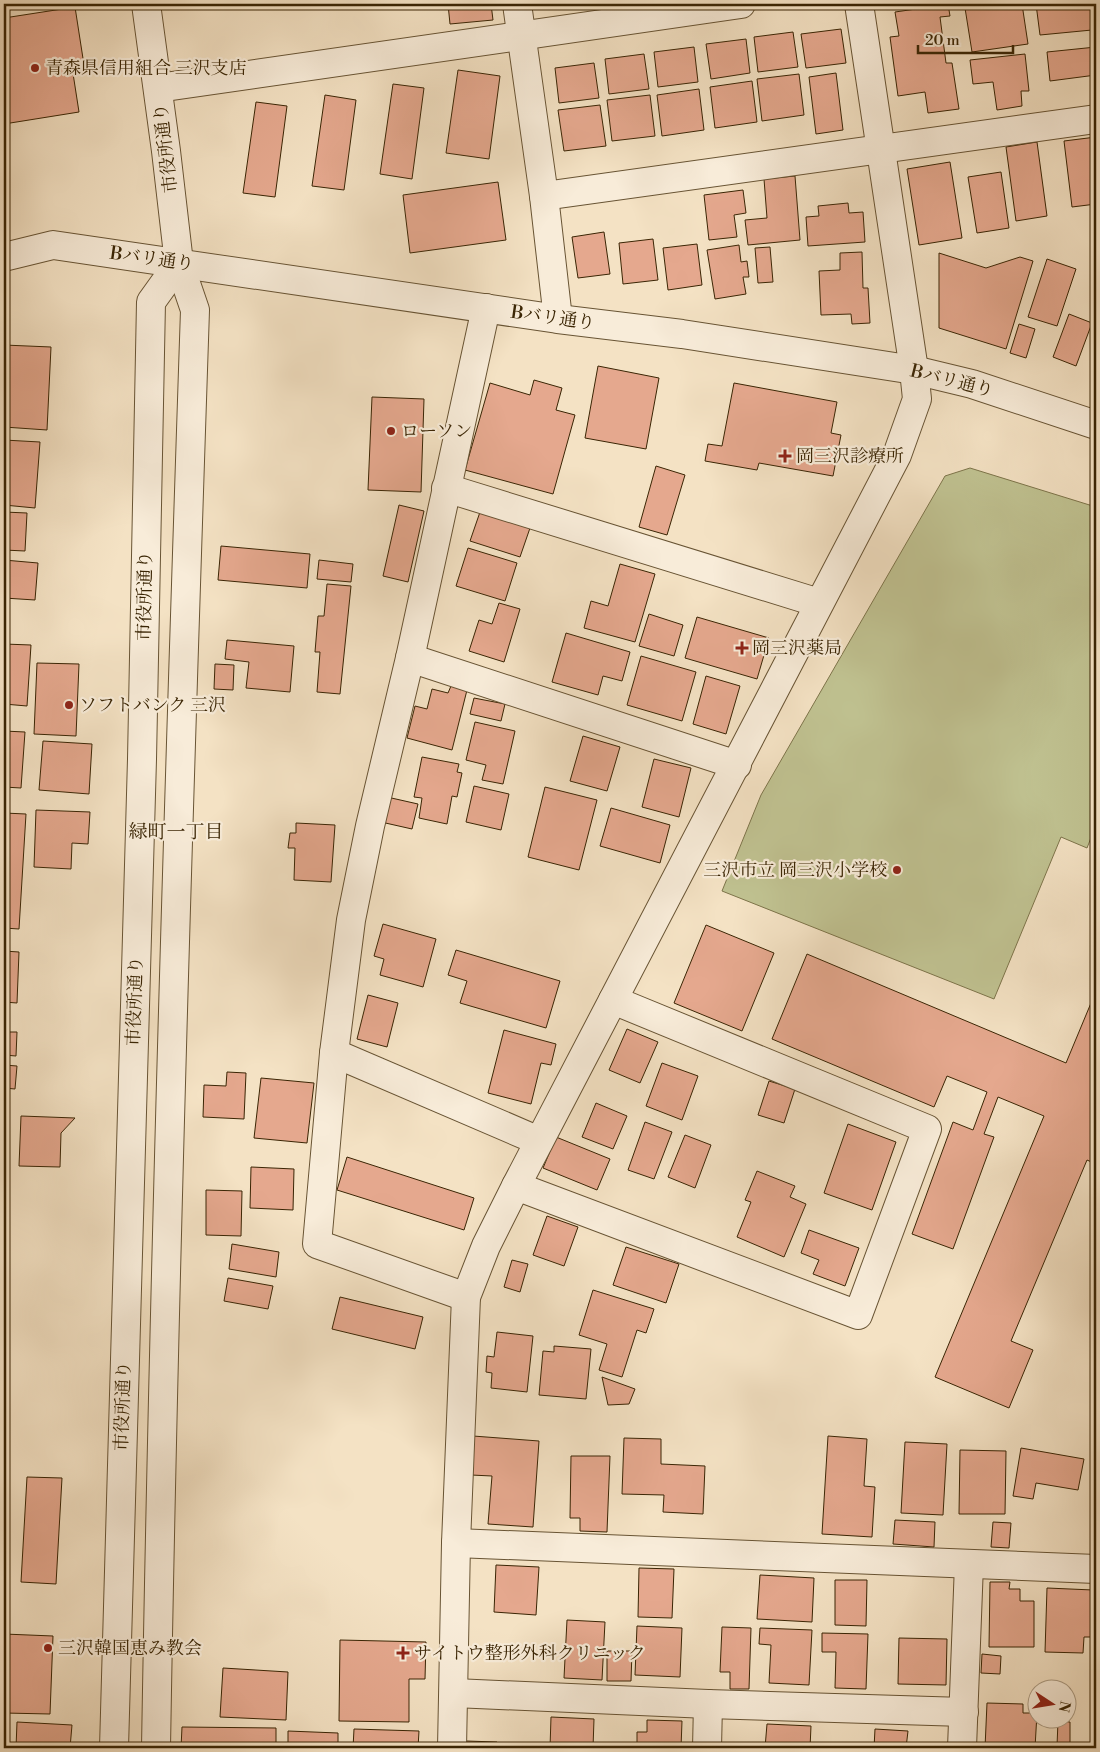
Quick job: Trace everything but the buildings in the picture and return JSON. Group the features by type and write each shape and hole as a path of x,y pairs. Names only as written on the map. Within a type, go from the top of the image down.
{"street":[{"name":"市役所通り","path":"146,4 179,263 195,310 162,1398 156,1748"},
{"path":"517,4 544,196 558,319"},
{"path":"158,88 521,34 741,4"},
{"path":"452,1748 456,1543 466,1298 486,1246 539,1141 737,765 897,455 917,399 859,4"},
{"path":"544,196 1096,119"},
{"name":"Bバリ通り","path":"4,256 53,245 558,319 682,334 914,370 972,384 1096,425"},
{"name":"市役所通り","path":"114,1748 142,769 151,302 179,263"},
{"path":"466,1298 317,1244 334,1053 351,920 370,826 410,658 486,308"},
{"path":"446,488 819,603"},
{"path":"410,658 737,765"},
{"path":"516,1186 858,1315 927,1129 613,1000"},
{"path":"334,1053 539,1141"},
{"path":"456,1543 1096,1569"},
{"path":"962,1748 969,1564"},
{"path":"454,1693 708,1704 964,1712"},
{"path":"707,1748 708,1704"}],"green space":[{"path":"970,468 1096,507 1096,825 1087,848 1061,837 994,999 722,891 761,795 945,476"}],"place":[{"name":"青森県信用組合 三沢支店","path":"35,68"},
{"name":"ローソン","path":"391,431"},
{"name":"岡三沢診療所","path":"785,456"},
{"name":"岡三沢薬局","path":"742,648"},
{"name":"ソフトバンク 三沢","path":"69,705"},
{"name":"三沢市立 岡三沢小学校","path":"897,870"},
{"name":"三沢韓国恵み教会","path":"48,1648"},
{"name":"サイトウ整形外科クリニック","path":"403,1653"}],"district":[{"name":"緑町一丁目","path":"176,832"}]}
